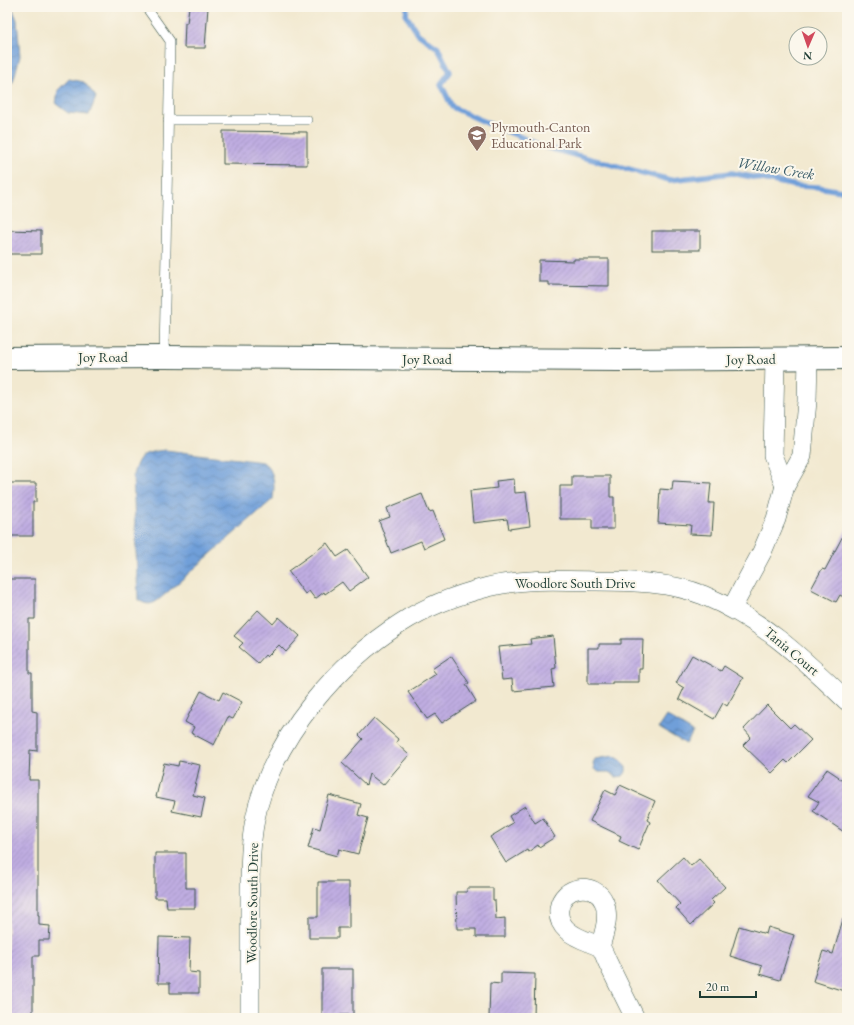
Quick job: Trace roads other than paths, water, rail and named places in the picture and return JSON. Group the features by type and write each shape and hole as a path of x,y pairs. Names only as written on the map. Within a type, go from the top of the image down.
{"street":[{"name":"Joy Road","path":"7,358 164,357 620,360 847,358"},
{"path":"775,358 773,455 785,486"},
{"path":"732,608 762,552 776,519 785,486 802,456 807,401 808,358"},
{"name":"Woodlore South Drive","path":"250,1018 250,853 258,807 275,763 284,745 298,724 327,687 364,651 401,622 430,607 490,586 521,581 569,580 662,585 700,594 732,608"},
{"name":"Tania Court","path":"732,608 782,640 847,701"},
{"path":"600,947 635,1018"}],"lane":[{"path":"146,7 170,41 164,357"},
{"path":"168,120 307,120"}],"water":[{"path":"7,7 12,7 17,20 20,56 13,82 7,84"},
{"path":"69,79 84,82 96,97 89,115 68,113 56,104 58,90"},
{"path":"165,450 263,462 272,474 274,494 273,499 162,597 156,602 148,604 138,600 133,475 140,458 143,455"},
{"path":"667,716 693,732 686,744 659,728"},
{"path":"613,756 619,759 626,767 623,776 616,777 609,772 599,772 594,769 593,763 595,759"}],"waterway":[{"name":"Willow Creek","path":"407,7 406,15 418,34 438,48 450,72 441,84 452,107 487,123 545,147 670,180 732,173 797,186 818,187 847,192"}],"place":[{"name":"Plymouth-Canton Educational Park","path":"477,152"}]}
